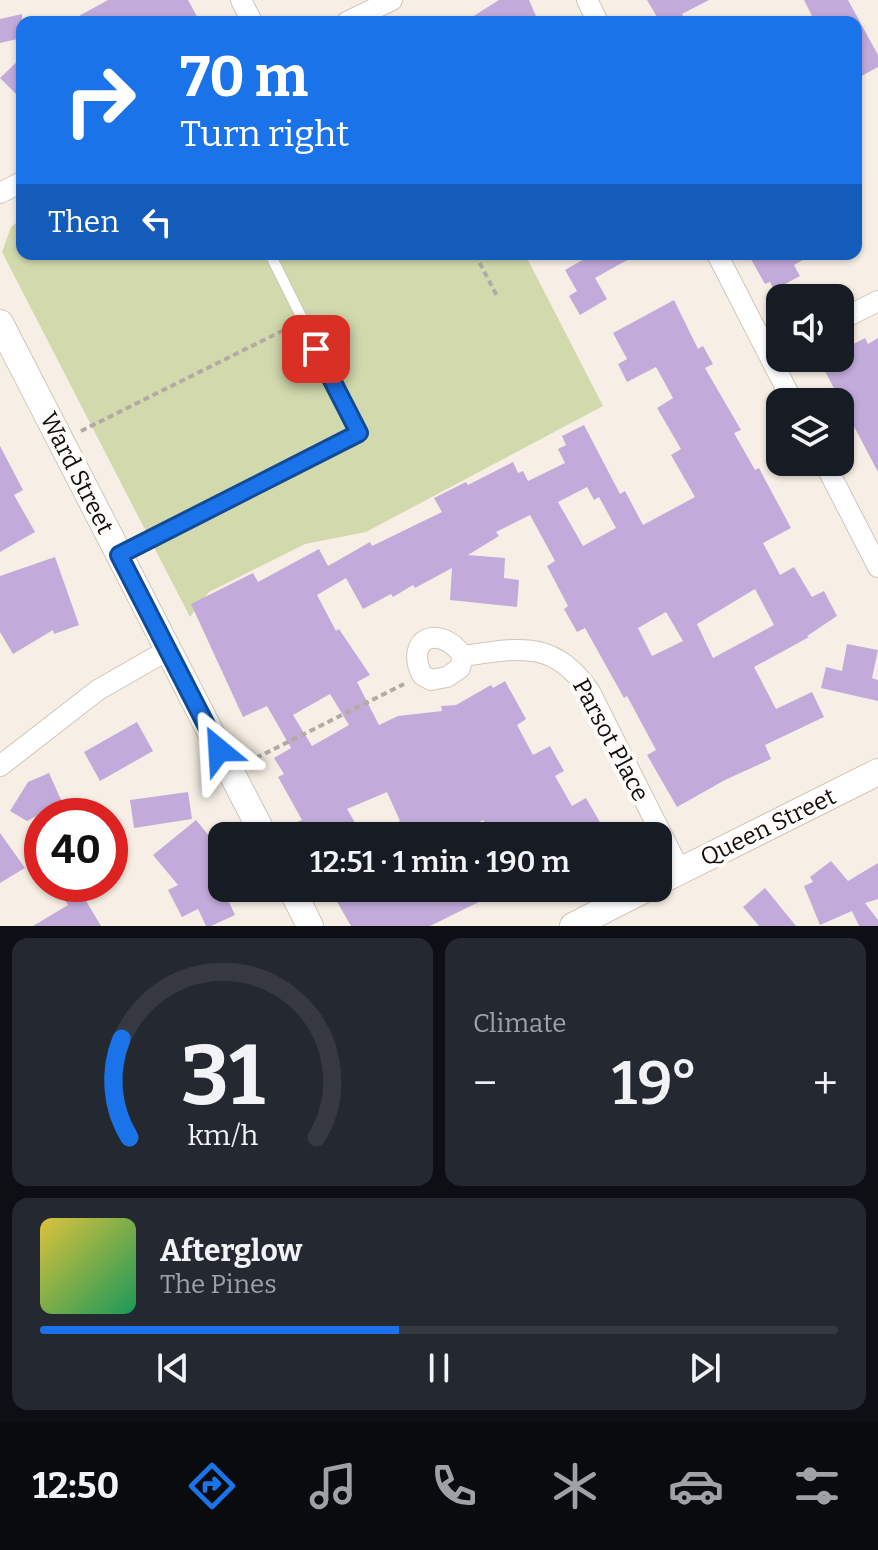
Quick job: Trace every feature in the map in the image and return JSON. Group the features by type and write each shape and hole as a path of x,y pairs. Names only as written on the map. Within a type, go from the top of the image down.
{"street":[{"path":"359,16 392,0"},
{"path":"721,260 766,338"},
{"path":"854,313 878,301"},
{"name":"Ward Street","path":"0,323 257,822"},
{"path":"831,476 878,567"},
{"name":"Parsot Place","path":"463,656 535,649 561,660 577,673 590,692 646,822"},
{"path":"0,766 98,690 168,650"},
{"name":"Queen Street","path":"672,875 878,772"},
{"path":"298,902 310,926"},
{"path":"573,926 620,902"}],"lane":[{"path":"119,555 359,433 273,260"}],"path":[{"path":"478,260 497,296"},
{"path":"79,432 301,322"},
{"path":"256,758 406,683"}],"green space":[{"path":"16,223 16,260 528,260 603,406 366,532 305,544 209,592 190,617 2,252 11,227"}],"building":[{"path":"108,0 188,0 197,16 79,16"},
{"path":"499,0 529,0 536,16 474,16"},
{"path":"647,0 709,0 682,14 683,16 656,16"},
{"path":"804,0 848,0 857,16 812,16"},
{"path":"22,14 16,16 16,39 0,43 0,19"},
{"path":"862,26 878,55 878,67 862,76"},
{"path":"16,63 16,94 0,78"},
{"path":"582,260 627,260 595,278 607,299 580,315 569,296 577,291 565,270"},
{"path":"751,260 803,260 794,265 800,276 785,284 765,284"},
{"path":"674,300 698,349 703,346 713,364 705,368 741,430 734,433 755,470 759,468 791,528 763,543 780,575 794,567 812,597 824,591 837,616 809,637 754,667 776,709 812,692 824,717 765,745 771,759 677,807 647,755 656,750 627,696 624,698 585,628 577,632 564,609 568,606 547,566 555,561 530,515 496,532 499,536 468,555 505,558 504,578 519,580 517,607 450,600 452,568 415,588 413,585 363,609 346,578 317,595 336,631 339,629 370,675 357,682 379,725 398,716 442,711 441,706 456,705 491,685 493,688 505,681 526,719 517,725 533,755 550,746 564,771 555,776 572,806 586,798 600,822 398,822 387,792 347,809 355,822 297,822 302,820 278,777 284,774 274,758 291,748 267,706 243,717 191,604 253,573 258,582 319,549 328,566 370,542 372,546 442,512 434,498 513,462 518,473 523,471 528,481 565,463 558,449 566,445 562,436 584,425 620,494 625,491 643,525 695,497 671,455 681,449 657,408 673,398 656,367 627,382 618,364 627,359 613,333","holes":["587,487 594,500 599,497 616,528 583,546 558,502","755,589 774,625 713,658 697,624","666,612 683,641 652,656 638,628","330,694 349,725 312,746 293,715"]},
{"path":"865,338 868,344 878,338 878,472 854,426 854,388 834,388 825,372 854,372 854,344"},
{"path":"0,446 23,490 14,495 35,532 0,552"},
{"path":"55,557 79,625 54,634 53,630 13,654 0,632 0,576"},
{"path":"847,644 878,650 872,678 878,680 878,701 821,688 826,667 842,671"},
{"path":"137,722 153,751 100,781 84,752"},
{"path":"49,773 60,798 24,798 24,819 10,811 28,782"},
{"path":"188,792 192,819 134,828 130,800"},
{"path":"196,820 208,835 208,902 229,902 235,915 211,926 206,926 198,909 182,917 168,890 178,885 153,855"},
{"path":"0,833 24,869 0,883"},
{"path":"831,861 848,881 878,863 878,899 865,903 878,920 878,926 859,926 852,911 820,925 804,886 813,882 810,877"},
{"path":"765,888 796,926 759,926 743,907"},
{"path":"66,902 87,902 101,926 33,926 68,905"},
{"path":"337,902 479,902 430,926 351,926"}],"route":[{"path":"219,750 119,555 359,433 316,349"}]}
